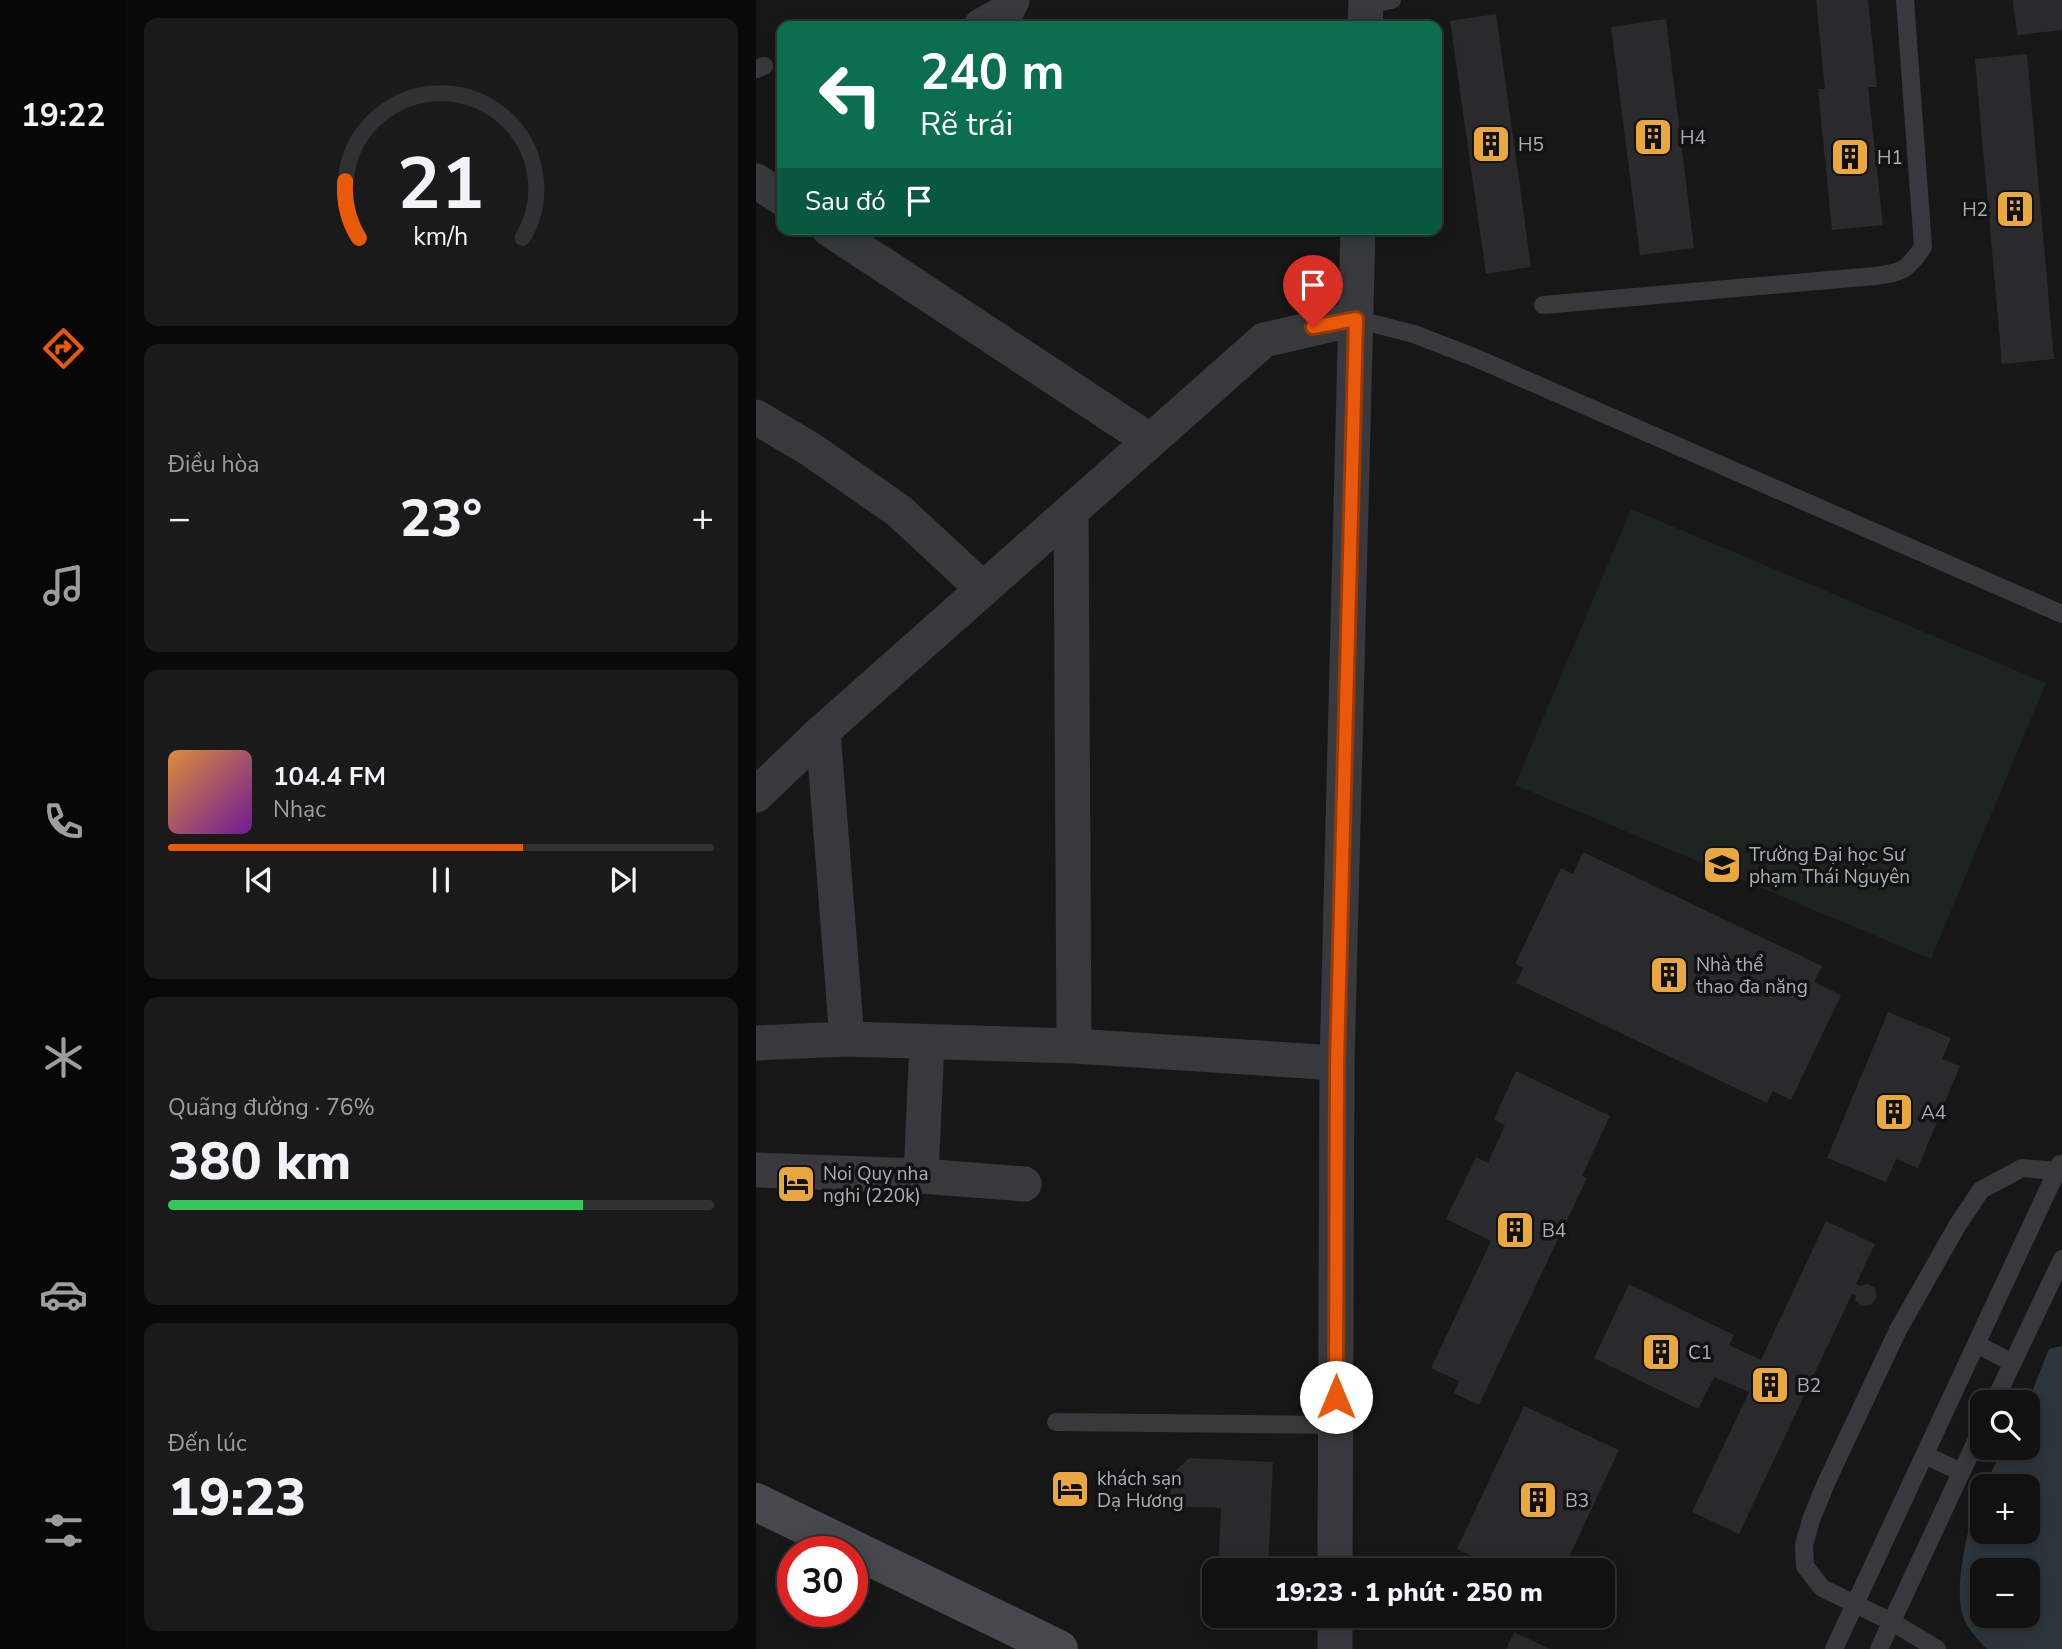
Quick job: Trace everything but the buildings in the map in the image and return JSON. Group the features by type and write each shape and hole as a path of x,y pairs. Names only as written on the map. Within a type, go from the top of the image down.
{"main road":[{"path":"756,1502 1059,1649"}],"street":[{"path":"990,21 1006,12 1012,0"},
{"path":"756,181 777,195"},
{"path":"838,235 1149,440"},
{"path":"1335,1558 1337,1063 1358,235"},
{"path":"756,795 823,731 1264,340 1356,319"},
{"path":"756,417 810,449 899,511 983,589"},
{"path":"1071,511 1074,1046"},
{"path":"823,731 847,1039"},
{"path":"756,1043 847,1039 1074,1046 1337,1063"},
{"path":"920,1177 927,1042"},
{"path":"756,1170 1024,1184"},
{"path":"1335,1628 1335,1649"}],"lane":[{"path":"1543,305 1875,276 1899,272 1913,261 1923,247 1905,0"},
{"path":"1356,319 1414,334 1489,364 2062,614"},
{"path":"1833,1649 1854,1605 1925,1455 1976,1344 2060,1168 2022,1168 1981,1190 1910,1308 1861,1407 1811,1520 1804,1545 1805,1566 1822,1588 1854,1605 1892,1622 1937,1649"},
{"path":"2000,1390 2062,1259"},
{"path":"1976,1344 2012,1363"},
{"path":"1056,1422 1336,1425"},
{"path":"1879,1649 1970,1453"},
{"path":"1925,1455 1961,1472"}],"shaded area":[{"path":"1631,509 2046,683 1931,959 1515,785"},
{"path":"2062,1346 2062,1649 1987,1649 1969,1628 1962,1613 1960,1585 1964,1550 1970,1527 1970,1544 2040,1544 2040,1474 1990,1474 1997,1460 2040,1460 2040,1390 2033,1390 2049,1349"}],"place":[{"name":"H4","path":"1653,137"},
{"name":"H5","path":"1491,144"},
{"name":"H1","path":"1850,157"},
{"name":"H2","path":"2015,209"},
{"name":"Trường Đại học Sư phạm Thái Nguyên","path":"1722,865"},
{"name":"Nhà thể thao đa năng","path":"1669,975"},
{"name":"A4","path":"1894,1112"},
{"name":"Noi Quy nha nghi (220k)","path":"796,1184"},
{"name":"B4","path":"1515,1230"},
{"name":"C1","path":"1661,1352"},
{"name":"B2","path":"1770,1385"},
{"name":"khách sạn Dạ Hương","path":"1070,1489"},
{"name":"B3","path":"1538,1500"}],"route":[{"path":"1313,327 1356,319 1337,1063 1336,1397"}]}
